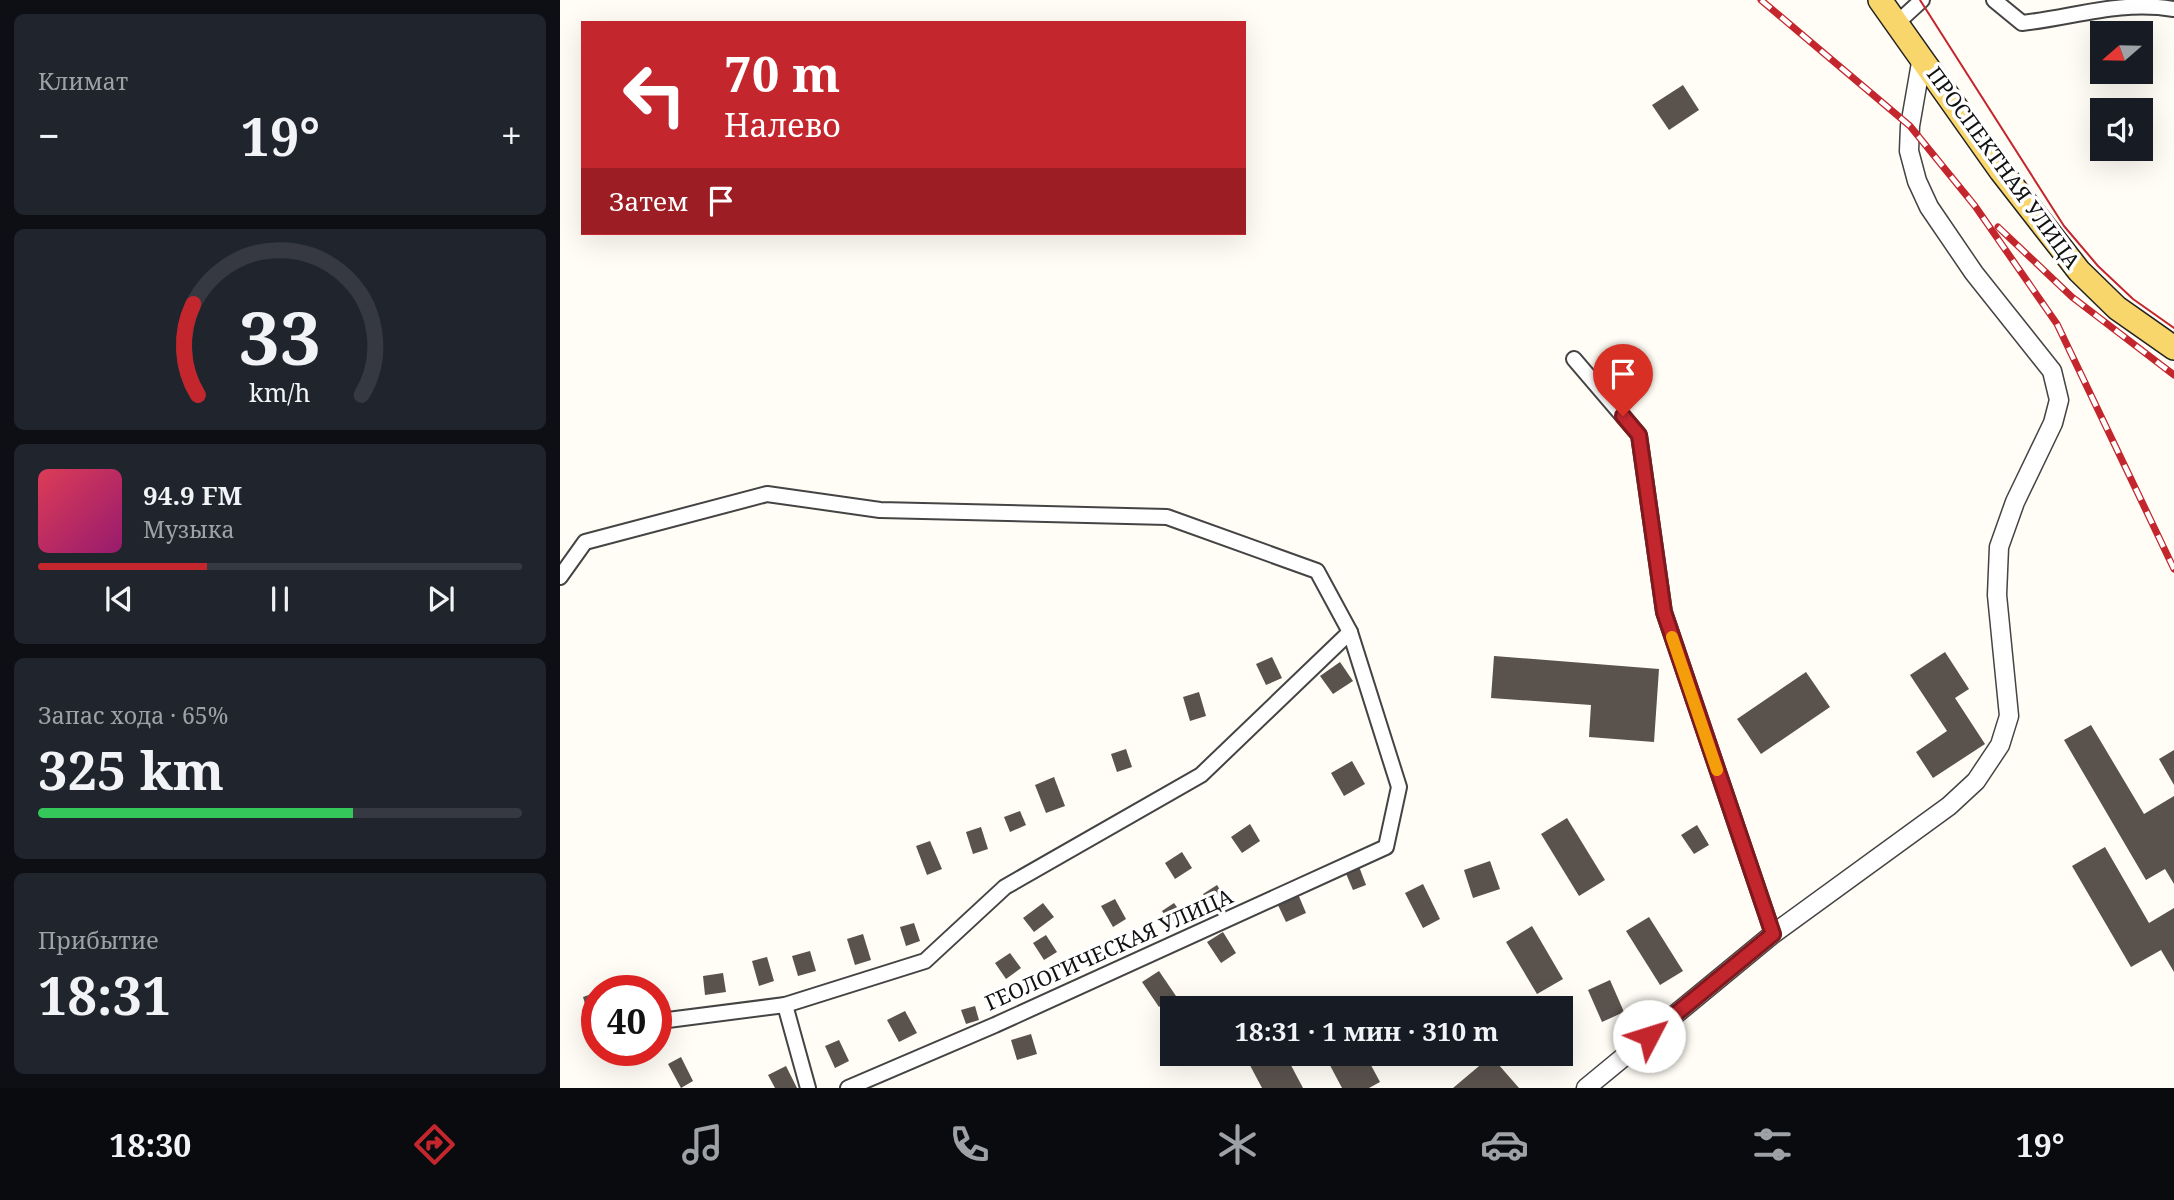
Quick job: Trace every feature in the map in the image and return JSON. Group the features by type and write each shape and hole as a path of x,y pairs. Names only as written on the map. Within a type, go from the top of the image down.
{"main road":[{"name":"ПРОСПЕКТНАЯ УЛИЦА","path":"1880,0 2001,171 2079,271 2117,308 2174,348"}],"street":[{"path":"1897,23 1922,0"},
{"path":"1994,0 2022,23 2046,21 2097,7 2143,2 2174,9"},
{"path":"1586,1088 1773,934 1949,806 1976,781 2000,745 2009,716 1997,595 1999,547 2015,502 2053,423 2059,400 2052,371 1974,273 1929,208 1917,181 1909,151 1922,57"},
{"path":"1574,359 1639,435 1664,612 1773,934"},
{"path":"560,577 585,542 767,494 880,510 1167,517 1317,571 1350,632 1201,775 1005,887 925,961 785,1005 672,1019"},
{"name":"ГЕОЛОГИЧЕСКАЯ УЛИЦА","path":"848,1088 995,1025 1386,847 1399,787 1350,632"},
{"path":"785,1005 808,1088"}],"building":[{"path":"1683,85 1699,110 1669,130 1652,105"},
{"path":"1945,652 1969,689 1955,698 1985,744 1933,778 1916,752 1947,731 1910,675"},
{"path":"1494,656 1659,669 1654,742 1589,737 1591,705 1491,698"},
{"path":"1272,657 1282,678 1266,685 1256,664"},
{"path":"1340,662 1353,681 1333,694 1320,676"},
{"path":"1806,672 1830,707 1761,754 1737,719"},
{"path":"1199,692 1206,716 1190,721 1183,697"},
{"path":"2091,725 2144,814 2174,796 2174,884 2165,869 2146,880 2064,740"},
{"path":"1126,749 1132,767 1117,772 1111,754"},
{"path":"2174,750 2174,785 2159,759"},
{"path":"1352,761 1365,784 1344,796 1331,773"},
{"path":"1054,777 1065,806 1046,813 1035,785"},
{"path":"1020,811 1026,825 1010,832 1004,817"},
{"path":"1567,818 1605,880 1579,896 1541,834"},
{"path":"1250,824 1260,841 1242,853 1231,837"},
{"path":"1697,825 1709,845 1694,854 1681,835"},
{"path":"981,827 988,849 973,854 966,832"},
{"path":"930,841 942,869 927,875 916,846"},
{"path":"2105,847 2149,923 2174,908 2174,972 2161,950 2131,967 2072,866"},
{"path":"1182,852 1192,868 1175,879 1165,863"},
{"path":"1490,861 1500,889 1473,898 1464,870"},
{"path":"1358,864 1366,885 1353,890 1344,869"},
{"path":"1423,884 1440,919 1423,928 1405,893"},
{"path":"1217,885 1222,893 1208,902 1203,894"},
{"path":"1298,894 1306,913 1286,922 1277,903"},
{"path":"1115,899 1126,919 1113,927 1101,906"},
{"path":"1043,903 1054,917 1034,932 1023,918"},
{"path":"1174,903 1182,914 1170,923 1162,911"},
{"path":"1649,917 1683,971 1660,985 1626,931"},
{"path":"914,923 920,941 906,946 900,927"},
{"path":"1532,926 1563,979 1537,994 1506,942"},
{"path":"1223,932 1236,953 1221,963 1207,942"},
{"path":"863,934 871,960 855,965 847,939"},
{"path":"1046,935 1057,952 1044,960 1033,943"},
{"path":"810,951 816,971 798,976 792,956"},
{"path":"1010,953 1021,968 1006,979 995,963"},
{"path":"767,957 774,981 759,986 752,961"},
{"path":"1159,971 1176,996 1160,996 1159,1007 1142,982"},
{"path":"723,973 726,992 705,995 703,976"},
{"path":"1610,980 1624,1012 1602,1022 1588,990"},
{"path":"975,1006 979,1020 966,1024 961,1010"},
{"path":"905,1011 917,1033 899,1042 887,1020"},
{"path":"1031,1034 1037,1054 1017,1060 1011,1040"},
{"path":"839,1040 849,1061 835,1068 825,1046"},
{"path":"681,1057 693,1081 681,1088 669,1066 672,1066 672,1062"},
{"path":"786,1066 797,1088 775,1088 768,1075"},
{"path":"1250,1066 1291,1066 1303,1088 1262,1088"},
{"path":"1330,1066 1371,1066 1380,1082 1369,1088 1342,1088"},
{"path":"1479,1066 1500,1066 1519,1088 1453,1088"}],"tram line":[{"path":"1920,0 2064,226 2098,266 2133,299 2174,328"}],"railway":[{"path":"1761,0 1910,126 1975,206 2057,324 2174,569"},
{"path":"1998,227 2072,297 2174,375"}],"slow traffic":[{"path":"1672,637 1717,770"}],"route":[{"path":"1623,416 1639,435 1664,612 1773,934 1649,1036"}]}
